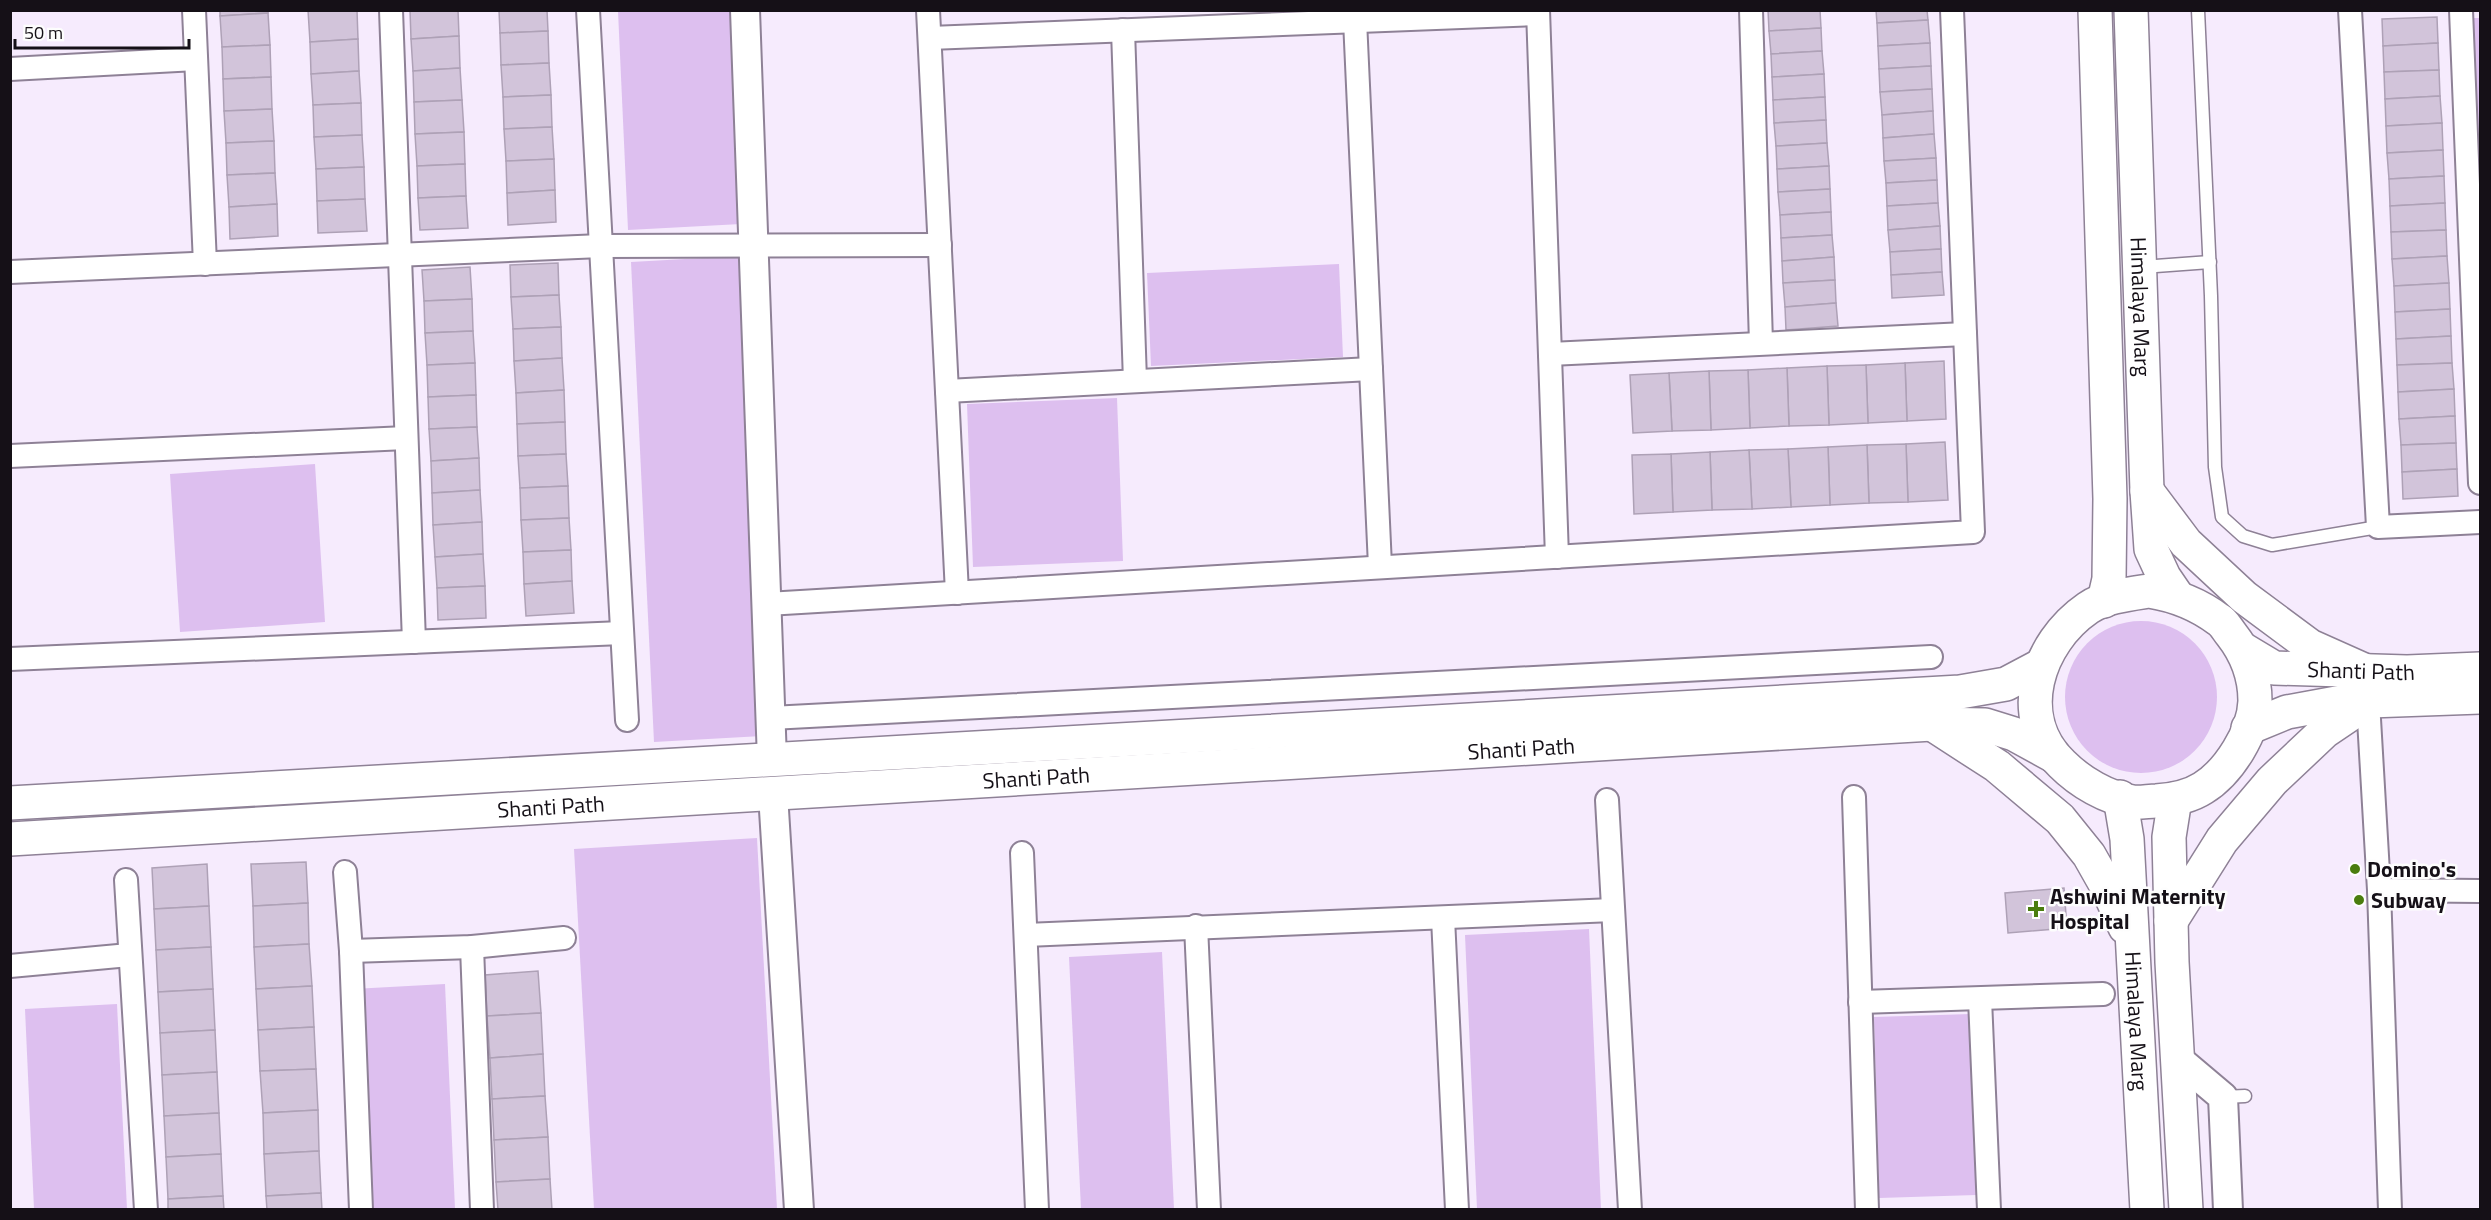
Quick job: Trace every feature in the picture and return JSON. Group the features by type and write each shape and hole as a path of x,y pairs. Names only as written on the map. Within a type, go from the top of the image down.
{"main road":[{"name":"Himalaya Marg","path":"2096,10 2110,499 2109,579 2104,601"},
{"name":"Himalaya Marg","path":"2131,10 2147,491 2151,549 2164,577 2177,596"},
{"path":"2147,491 2186,543 2244,597 2367,686 2325,732 2272,781 2223,840 2171,921"},
{"path":"2149,591 2177,596 2220,620 2244,650 2252,677 2255,702 2248,728 2234,756 2213,781 2202,790 2175,799 2133,802 2076,778 2054,756 2040,732 2035,712 2040,666 2065,630 2087,609 2104,601 2149,591"},
{"name":"Shanti Path","path":"2244,650 2274,668 2367,686 2481,697"},
{"name":"Shanti Path","path":"10,803 1960,692 2006,684 2040,666"},
{"name":"Shanti Path","path":"2248,728 2287,712 2342,702 2367,686 2481,669"},
{"path":"1932,724 1997,766 2060,819 2089,855 2134,945"},
{"name":"Shanti Path","path":"10,839 1932,724 1985,726 2014,734 2054,756"},
{"name":"Himalaya Marg","path":"2120,797 2127,839 2134,945 2147,1209"},
{"name":"Himalaya Marg","path":"2175,799 2169,837 2171,921 2186,1209"}],"street":[{"path":"194,10 205,264"},
{"path":"391,10 414,642"},
{"path":"588,10 627,720"},
{"path":"745,10 772,760"},
{"path":"928,10 957,593"},
{"path":"1751,10 1761,344"},
{"path":"767,604 1973,532 1952,10"},
{"path":"2350,10 2378,527 2481,522"},
{"path":"2461,10 2475,201 2481,483"},
{"path":"930,38 1538,12 1557,557"},
{"path":"1355,20 1380,566"},
{"path":"1123,30 1135,381"},
{"path":"10,69 196,59"},
{"path":"10,272 601,246 940,245"},
{"path":"1550,354 1965,334"},
{"path":"947,391 1371,369"},
{"path":"10,456 406,438"},
{"path":"10,659 622,633"},
{"path":"771,718 1931,657"},
{"path":"2367,686 2379,890 2390,1209"},
{"path":"773,794 800,1209"},
{"path":"1854,797 1867,1209"},
{"path":"1607,800 1630,1209"},
{"path":"1022,853 1037,1209"},
{"path":"345,872 351,951 361,1209"},
{"path":"126,880 146,1209"},
{"path":"2379,890 2481,891"},
{"path":"1026,936 1196,926 1613,910"},
{"path":"1443,918 1457,1209"},
{"path":"1196,926 1209,1209"},
{"path":"351,951 472,947 564,938"},
{"path":"472,947 482,1209"},
{"path":"10,966 129,955"},
{"path":"1860,1002 2103,994"},
{"path":"1980,999 1989,1209"},
{"path":"2178,1059 2234,1097 2228,1209"}],"lane":[{"path":"2198,10 2210,262 2215,467 2222,517 2243,536 2272,545 2378,527"},
{"path":"2139,267 2210,262"}],"shaded area":[{"path":"618,11 731,11 741,224 628,230"},
{"path":"2471,18 2480,18 2480,178 2477,178"},
{"path":"739,256 762,736 654,742 631,262"},
{"path":"1339,264 1343,357 1151,366 1147,273"},
{"path":"1117,398 1123,561 973,567 967,404"},
{"path":"315,464 325,622 180,632 170,474"},
{"path":"2141,621 2156,622 2170,627 2195,643 2211,668 2216,682 2216,712 2211,726 2195,751 2170,767 2156,772 2141,773 2126,772 2112,767 2087,751 2071,726 2066,712 2065,697 2066,682 2071,668 2087,643 2112,627 2126,622"},
{"path":"757,838 777,1209 594,1209 574,849"},
{"path":"1589,929 1601,1209 1477,1209 1465,935"},
{"path":"1162,952 1174,1209 1081,1209 1069,957"},
{"path":"445,984 455,1209 363,1209 353,989"},
{"path":"117,1004 127,1209 34,1209 25,1009"},
{"path":"1971,1014 1976,1195 1879,1198 1874,1017"}],"building":[{"path":"220,10 268,10 268,13 220,16"},
{"path":"308,10 357,10 358,39 310,42"},
{"path":"410,10 458,10 459,36 411,39"},
{"path":"499,10 547,10 548,31 500,33"},
{"path":"1768,10 1820,10 1821,28 1769,31"},
{"path":"1876,10 1927,10 1928,20 1877,23"},
{"path":"268,13 270,45 222,47 220,16"},
{"path":"2437,17 2438,43 2383,46 2382,19"},
{"path":"1928,20 1930,43 1878,46 1877,23"},
{"path":"1821,28 1822,51 1771,54 1769,31"},
{"path":"548,31 549,63 501,65 500,33"},
{"path":"459,36 460,68 413,71 411,39"},
{"path":"358,39 359,71 311,74 310,42"},
{"path":"1930,43 1931,66 1879,69 1878,46"},
{"path":"2438,43 2439,70 2384,72 2383,46"},
{"path":"270,45 271,77 223,79 222,47"},
{"path":"1822,51 1824,74 1772,77 1771,54"},
{"path":"549,63 551,95 503,97 501,65"},
{"path":"1931,66 1932,89 1880,92 1879,69"},
{"path":"460,68 462,100 414,102 413,71"},
{"path":"2439,70 2440,96 2385,99 2384,72"},
{"path":"359,71 361,103 313,105 311,74"},
{"path":"1824,74 1825,97 1773,100 1772,77"},
{"path":"271,77 272,109 224,111 223,79"},
{"path":"1932,89 1933,111 1882,115 1880,92"},
{"path":"551,95 552,127 504,129 503,97"},
{"path":"2440,96 2442,123 2386,126 2385,99"},
{"path":"1825,97 1826,120 1774,123 1773,100"},
{"path":"462,100 464,132 415,134 414,102"},
{"path":"361,103 362,135 314,137 313,105"},
{"path":"272,109 274,141 226,143 224,111"},
{"path":"1933,111 1934,134 1883,138 1882,115"},
{"path":"1826,120 1827,143 1776,146 1774,123"},
{"path":"2442,123 2443,150 2387,153 2386,126"},
{"path":"552,127 554,159 506,161 504,129"},
{"path":"464,132 465,164 417,166 415,134"},
{"path":"1934,134 1936,158 1884,161 1883,138"},
{"path":"362,135 364,167 316,169 314,137"},
{"path":"274,141 275,173 227,175 226,143"},
{"path":"1827,143 1829,166 1777,169 1776,146"},
{"path":"2443,150 2444,176 2389,179 2387,153"},
{"path":"1936,158 1937,180 1886,183 1884,161"},
{"path":"554,159 555,190 507,193 506,161"},
{"path":"465,164 466,196 418,198 417,166"},
{"path":"1829,166 1830,189 1778,192 1777,169"},
{"path":"364,167 365,199 317,201 316,169"},
{"path":"275,173 277,204 229,207 227,175"},
{"path":"2444,176 2445,203 2390,206 2389,179"},
{"path":"1937,180 1938,203 1887,206 1886,183"},
{"path":"1830,189 1831,212 1780,215 1778,192"},
{"path":"555,190 556,222 508,225 507,193"},
{"path":"466,196 468,228 420,230 418,198"},
{"path":"365,199 367,231 318,233 317,201"},
{"path":"1938,203 1940,226 1888,230 1887,206"},
{"path":"2445,203 2446,230 2391,232 2390,206"},
{"path":"277,204 278,236 230,239 229,207"},
{"path":"1831,212 1832,235 1781,238 1780,215"},
{"path":"1940,226 1941,249 1890,252 1888,230"},
{"path":"2446,230 2447,256 2392,259 2391,232"},
{"path":"1832,235 1834,257 1782,261 1781,238"},
{"path":"1941,249 1942,272 1891,275 1890,252"},
{"path":"2447,256 2449,283 2394,286 2392,259"},
{"path":"1834,257 1835,280 1783,283 1782,261"},
{"path":"558,263 559,295 511,297 510,265"},
{"path":"470,267 472,299 424,301 422,270"},
{"path":"1942,272 1944,295 1892,298 1891,275"},
{"path":"1835,280 1836,303 1785,307 1783,283"},
{"path":"2449,283 2450,309 2395,312 2394,286"},
{"path":"559,295 561,327 513,329 511,297"},
{"path":"472,299 473,331 425,333 424,301"},
{"path":"1836,303 1838,326 1786,330 1785,307"},
{"path":"2450,309 2451,336 2396,339 2395,312"},
{"path":"561,327 562,358 514,361 513,329"},
{"path":"473,331 475,363 427,365 425,333"},
{"path":"2451,336 2452,363 2397,365 2396,339"},
{"path":"562,358 564,390 516,393 514,361"},
{"path":"1944,361 1946,419 1907,421 1905,363"},
{"path":"475,363 476,395 428,397 427,365"},
{"path":"1905,363 1907,421 1868,423 1866,365"},
{"path":"2452,363 2454,389 2398,392 2397,365"},
{"path":"1866,365 1868,423 1829,425 1827,366"},
{"path":"1827,366 1829,425 1789,426 1787,368"},
{"path":"1787,368 1789,426 1750,428 1748,370"},
{"path":"1748,370 1750,428 1711,430 1709,371"},
{"path":"1709,371 1711,430 1672,431 1669,373"},
{"path":"1669,373 1672,431 1633,433 1630,375"},
{"path":"2454,389 2455,416 2399,419 2398,392"},
{"path":"564,390 565,422 517,424 516,393"},
{"path":"476,395 477,427 429,429 428,397"},
{"path":"2455,416 2456,443 2401,445 2399,419"},
{"path":"565,422 566,454 518,456 517,424"},
{"path":"477,427 479,458 431,461 429,429"},
{"path":"1945,442 1948,500 1908,502 1906,444"},
{"path":"2456,443 2457,469 2402,472 2401,445"},
{"path":"1906,444 1908,502 1869,503 1867,445"},
{"path":"1867,445 1869,503 1830,505 1828,447"},
{"path":"1828,447 1830,505 1791,507 1788,449"},
{"path":"1788,449 1791,507 1752,509 1749,450"},
{"path":"1749,450 1752,509 1712,510 1710,452"},
{"path":"1710,452 1712,510 1673,512 1671,454"},
{"path":"566,454 568,486 520,488 518,456"},
{"path":"1671,454 1673,512 1634,514 1632,455"},
{"path":"479,458 480,490 432,493 431,461"},
{"path":"2457,469 2458,496 2403,499 2402,472"},
{"path":"568,486 569,518 521,520 520,488"},
{"path":"480,490 482,522 433,525 432,493"},
{"path":"569,518 571,550 523,552 521,520"},
{"path":"482,522 483,554 435,557 433,525"},
{"path":"571,550 572,581 524,584 523,552"},
{"path":"483,554 485,586 437,588 435,557"},
{"path":"572,581 574,613 526,616 524,584"},
{"path":"485,586 486,618 438,620 437,588"},
{"path":"306,862 308,903 253,906 251,864"},
{"path":"207,864 209,906 154,909 152,868"},
{"path":"2064,888 2067,928 2008,933 2005,893"},
{"path":"308,903 309,944 254,947 253,906"},
{"path":"209,906 211,947 156,950 154,909"},
{"path":"309,944 312,986 256,989 254,947"},
{"path":"211,947 213,989 158,992 156,950"},
{"path":"538,971 541,1013 487,1016 485,975"},
{"path":"312,986 314,1027 258,1030 256,989"},
{"path":"213,989 215,1030 160,1033 158,992"},
{"path":"541,1013 543,1054 490,1058 487,1016"},
{"path":"314,1027 316,1069 260,1071 258,1030"},
{"path":"215,1030 217,1072 162,1075 160,1033"},
{"path":"543,1054 545,1096 492,1099 490,1058"},
{"path":"316,1069 318,1110 263,1113 260,1071"},
{"path":"217,1072 219,1113 164,1116 162,1075"},
{"path":"545,1096 548,1137 494,1140 492,1099"},
{"path":"318,1110 319,1151 264,1154 263,1113"},
{"path":"219,1113 221,1154 166,1157 164,1116"},
{"path":"548,1137 550,1179 496,1182 494,1140"},
{"path":"319,1151 321,1193 266,1196 264,1154"},
{"path":"221,1154 223,1196 168,1199 166,1157"},
{"path":"550,1179 552,1210 498,1210 496,1182"},
{"path":"321,1193 322,1210 267,1210 266,1196"},
{"path":"223,1196 224,1210 168,1210 168,1199"}],"place":[{"name":"Domino's","path":"2355,869"},
{"name":"Subway","path":"2359,900"},
{"name":"Ashwini Maternity Hospital","path":"2036,909"}]}
